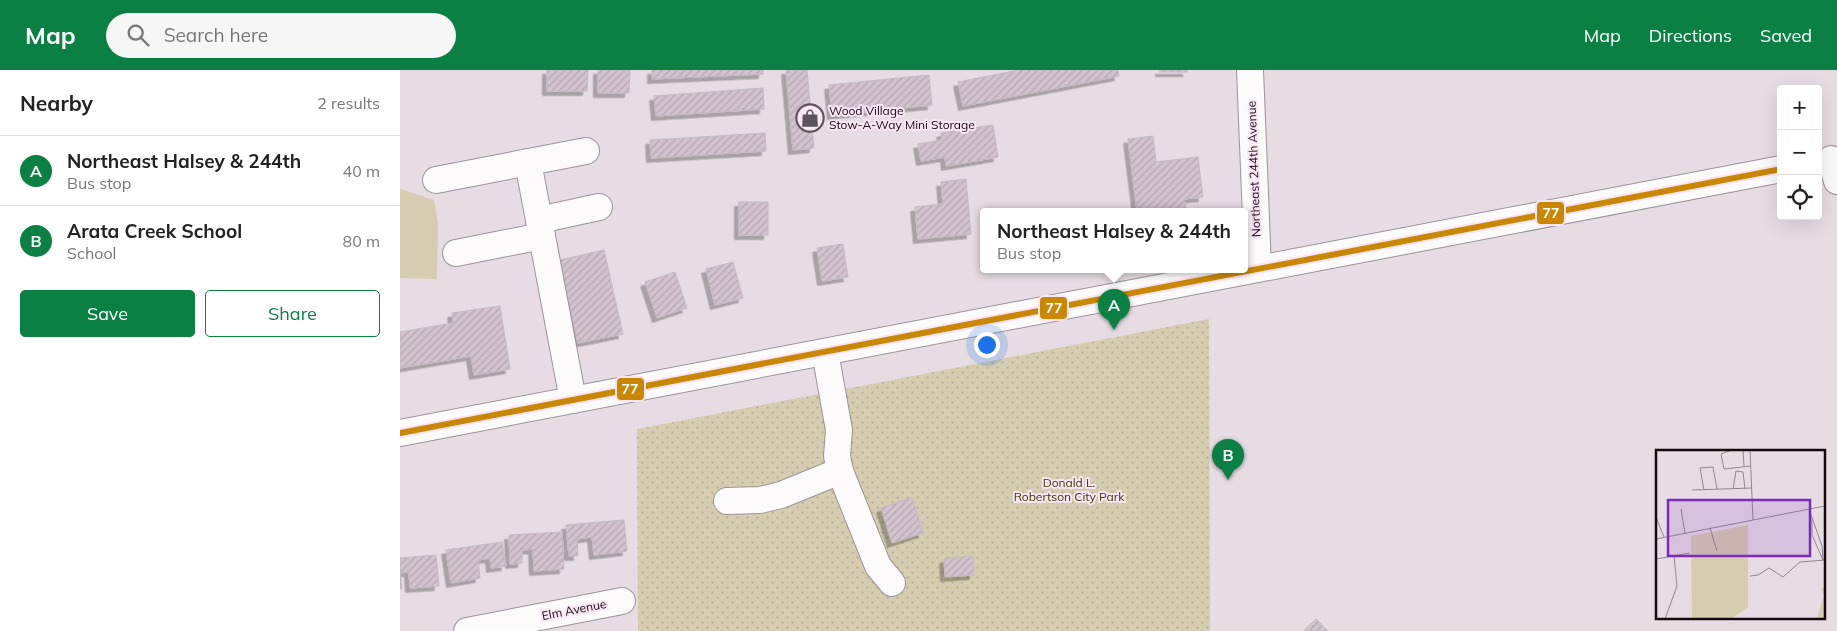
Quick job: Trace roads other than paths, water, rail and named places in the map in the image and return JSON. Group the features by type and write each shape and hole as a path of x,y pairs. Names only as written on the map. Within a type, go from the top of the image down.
{"street":[{"name":"Northeast 244th Avenue","path":"1250,70 1258,268"},
{"path":"436,180 586,151"},
{"path":"528,162 573,400"},
{"path":"1248,270 1777,170"},
{"path":"456,253 541,228 599,207"},
{"path":"400,433 1232,273"},
{"path":"825,352 839,430 837,456 840,471 878,566 892,583"},
{"path":"726,501 760,500 781,495 840,471"},
{"name":"Elm Avenue","path":"467,631 622,601"}],"place":[{"name":"Wood Village Stow-A-Way Mini Storage","path":"810,118"},
{"name":"Northeast Halsey & 244th","path":"1114,330"},
{"name":"Arata Creek School","path":"1228,480"}],"park label":[{"name":"Donald L. Robertson City Park","path":"1069,490"}]}
